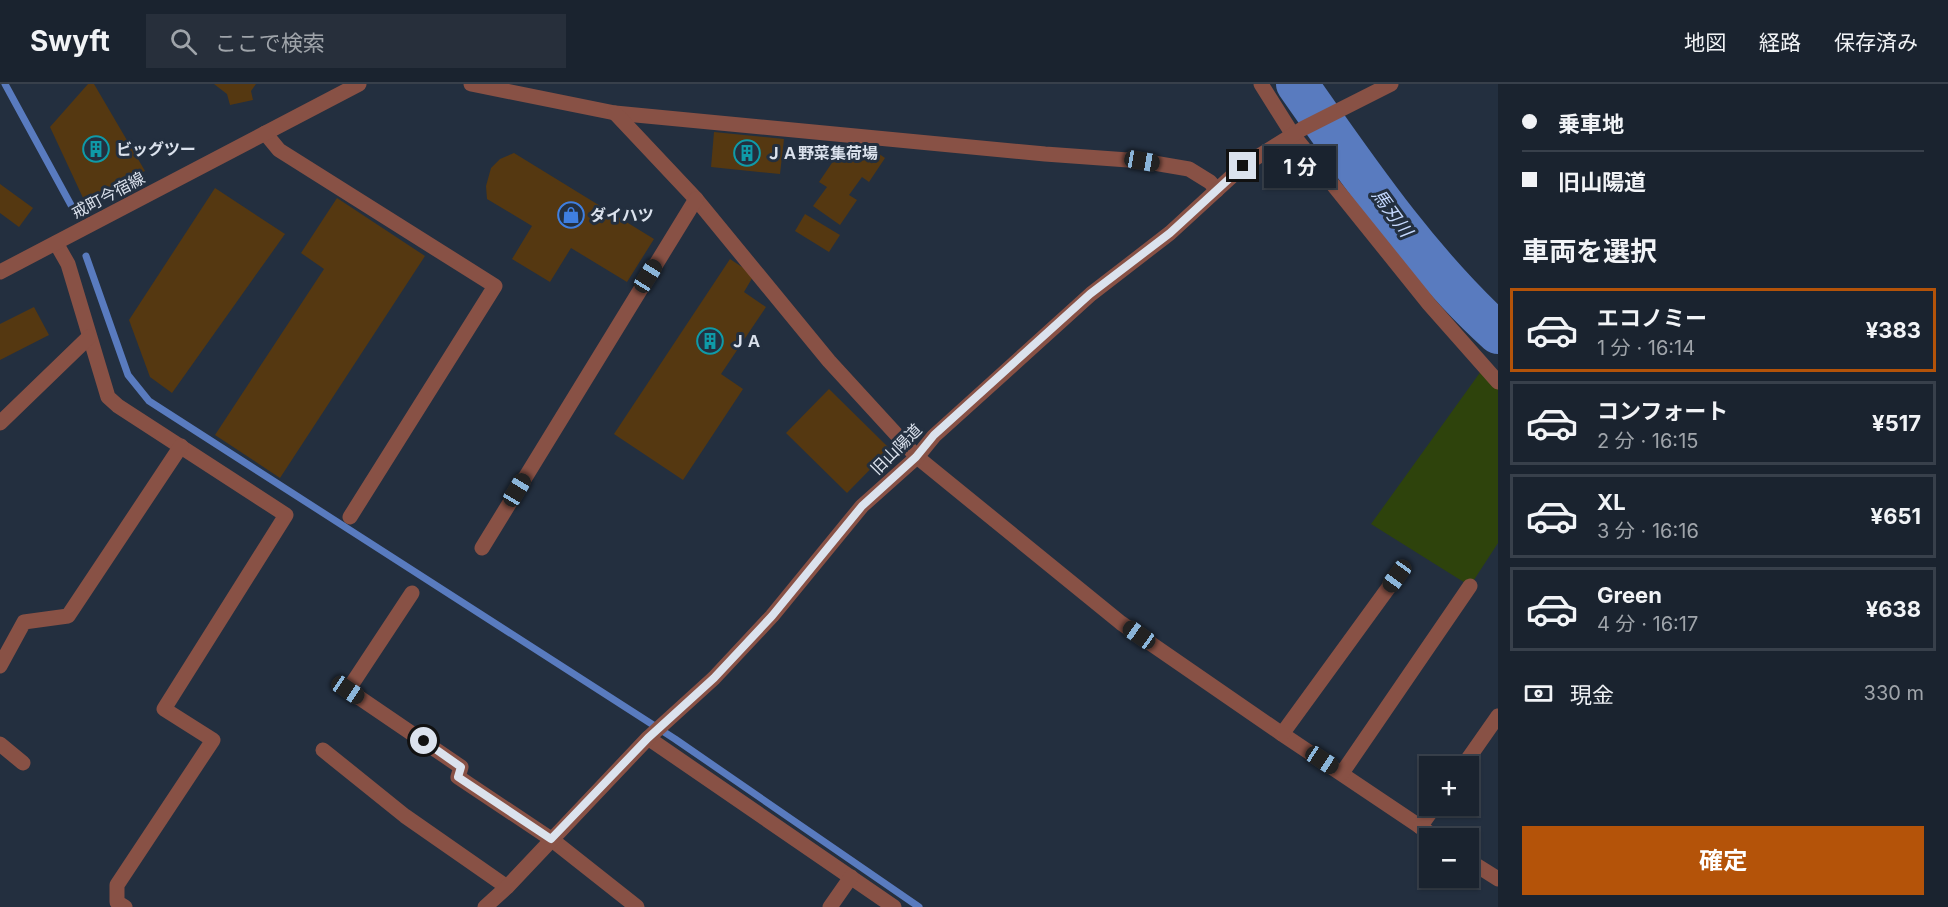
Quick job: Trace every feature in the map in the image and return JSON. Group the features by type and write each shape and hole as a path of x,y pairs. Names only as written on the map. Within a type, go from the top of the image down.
{"street":[{"name":"戒町今宿線","path":"0,272 359,84"},
{"path":"471,84 615,113 1045,154 1142,161 1189,169 1210,182 1217,190"},
{"path":"1261,84 1428,304 1498,382"},
{"name":"旧山陽道","path":"485,907 648,738 714,678 772,616 862,506 916,457 934,435 1090,294 1170,233 1243,166 1297,132 1390,84"},
{"path":"615,113 696,199 829,361 916,457 1121,623 1420,827 1428,816"},
{"path":"265,134 279,150 495,286 350,517"},
{"path":"482,548 696,199"},
{"path":"56,243 68,264 108,397 118,406 286,515 164,710 213,740 117,885 117,902 125,907"},
{"path":"0,423 90,337"},
{"path":"0,666 24,622 68,616 181,446"},
{"path":"1282,734 1397,576"},
{"path":"1342,773 1470,586"},
{"path":"412,593 348,690 461,767 458,777 551,839 637,907"},
{"path":"1470,756 1498,716"},
{"path":"648,738 894,907"},
{"path":"0,744 22,763"},
{"path":"323,750 405,816 507,886"},
{"path":"1479,867 1498,879"},
{"path":"830,907 850,877"}],"green space":[{"path":"1484,367 1498,382 1498,543 1470,586 1371,524"}],"building":[{"name":"ビッグツー","path":"88,84 94,84 145,171 84,200 50,127"},
{"path":"214,84 256,84 251,91 253,100 230,105 227,94"},
{"name":"ＪＡ野菜集荷場","path":"714,132 784,139 780,174 711,167"},
{"path":"859,140 885,158 869,182 862,177 849,195 857,200 840,225 813,206 827,187 819,182 840,151 848,157"},
{"path":"514,153 654,239 627,282 571,248 550,282 512,259 532,226 487,199 486,186 491,168 500,159"},
{"path":"0,184 33,208 19,227 0,213"},
{"path":"215,188 285,234 172,393 150,377 129,320"},
{"path":"337,198 425,256 280,478 215,435 324,269 301,253"},
{"path":"805,214 840,235 829,252 795,231"},
{"name":"ＪＡ","path":"730,259 754,275 744,292 766,307 721,374 743,389 683,480 614,434"},
{"path":"34,307 49,335 0,360 0,324"},
{"path":"829,389 890,449 847,493 786,433"}],"waterway":[{"path":"5,84 71,205"},
{"name":"馬刃川","path":"1297,84 1416,246 1469,305 1498,333"},
{"path":"86,256 128,375 149,401 675,739 919,907"}],"place":[{"name":"ビッグツー","path":"96,149"},
{"name":"ＪＡ野菜集荷場","path":"747,153"},
{"name":"ダイハツ","path":"571,215"},
{"name":"ＪＡ","path":"710,341"}],"route":[{"path":"424,741 461,767 458,777 551,839 648,738 714,678 772,616 862,506 916,457 934,435 1090,294 1170,233 1243,166"}]}
